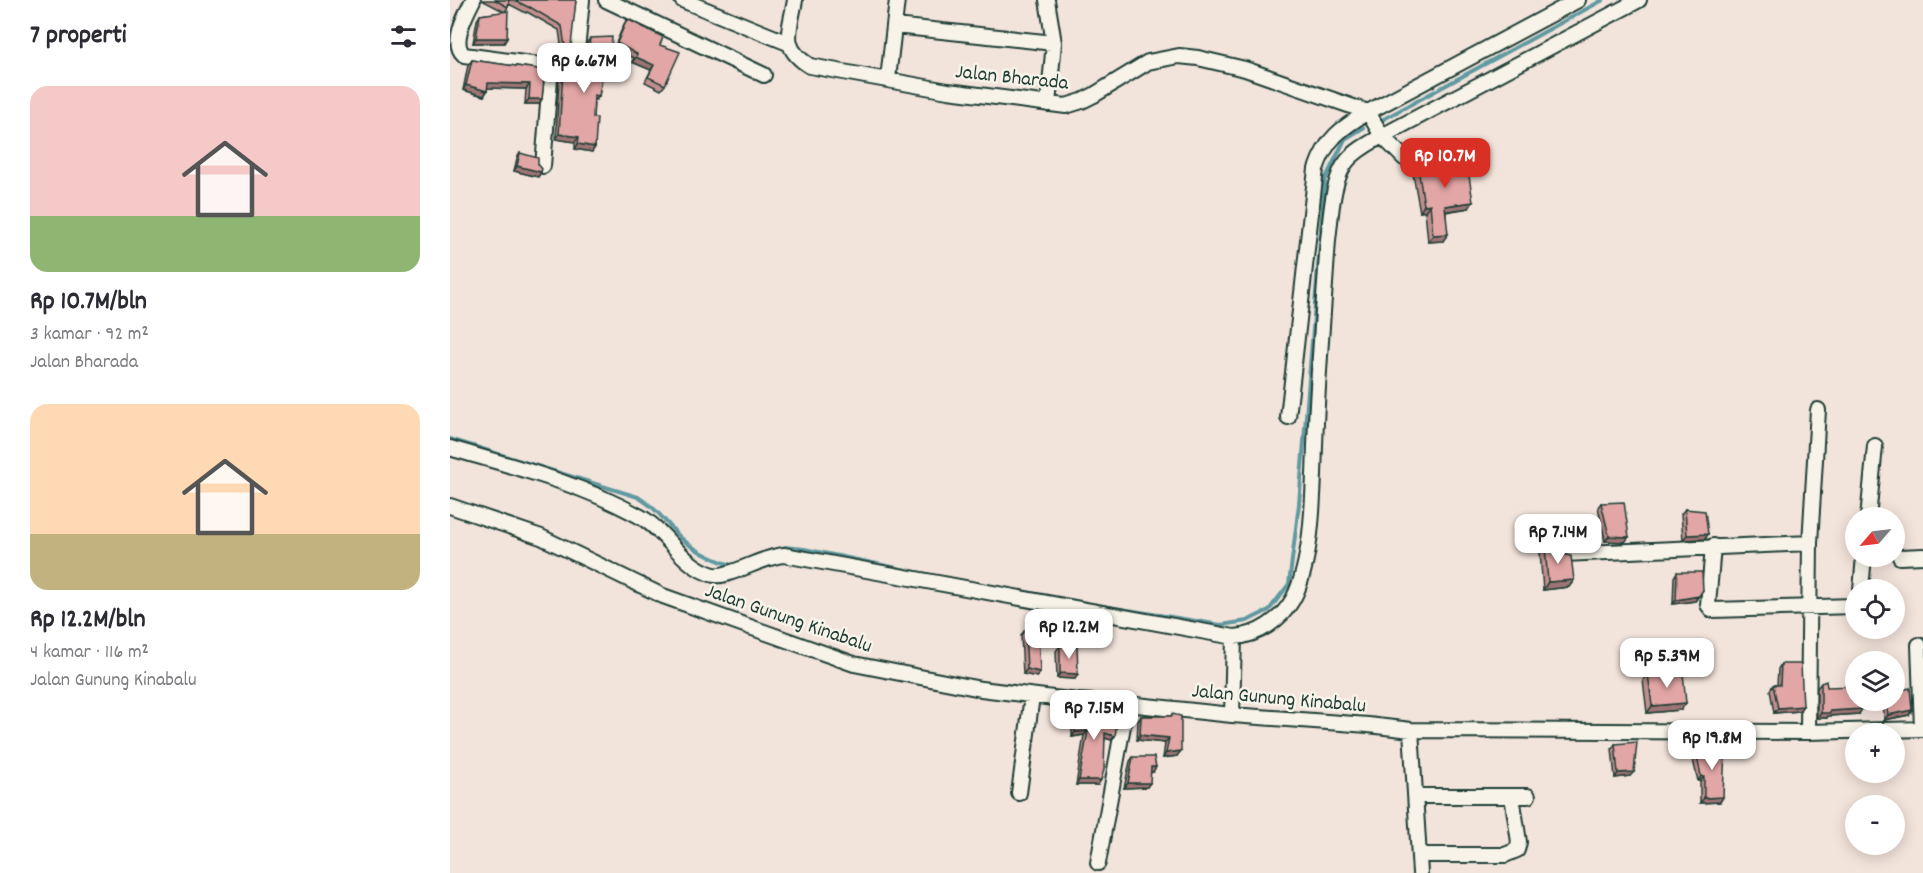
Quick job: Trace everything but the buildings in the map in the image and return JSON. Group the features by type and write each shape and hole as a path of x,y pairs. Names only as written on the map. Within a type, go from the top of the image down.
{"street":[{"path":"472,0 460,31 459,51 464,55 569,69 576,60 582,0"},
{"path":"606,0 764,75"},
{"name":"Jalan Bharada","path":"682,0 788,43 794,54 810,66 948,91 1066,106 1094,95 1148,62 1179,56 1245,69 1375,124"},
{"path":"788,43 795,0"},
{"path":"888,79 897,0"},
{"path":"1047,0 1054,43 1048,104"},
{"path":"450,448 561,480 630,511 644,518 697,566 716,575 724,575 759,560 784,555 1234,637 1255,633 1276,619 1293,598 1302,574 1310,526 1332,199 1345,162 1364,146 1375,124 1578,0"},
{"path":"1288,417 1316,169 1320,157 1342,128 1375,124 1640,0"},
{"path":"895,26 1054,43"},
{"path":"543,166 551,66"},
{"path":"1375,124 1404,158 1413,161 1442,159"},
{"path":"1808,732 1810,543 1818,410"},
{"path":"1869,507 1875,446"},
{"name":"Jalan Gunung Kinabalu","path":"450,506 541,537 663,596 854,664 981,689 1078,701 1411,730 1808,732 1923,729"},
{"path":"1563,554 1810,543"},
{"path":"1713,546 1708,605 1710,608 1716,610 1845,606"},
{"path":"1905,557 1923,556"},
{"path":"1232,715 1234,637"},
{"path":"1919,645 1923,729"},
{"path":"1019,793 1032,696"},
{"path":"1098,863 1127,704"},
{"path":"1411,730 1420,873"},
{"path":"1416,796 1528,796"},
{"path":"1420,855 1505,855 1517,850 1519,842 1512,796"}],"waterway":[{"path":"1380,121 1603,0"},
{"path":"1078,602 1221,625 1247,621 1269,610 1289,584 1299,504 1325,180 1345,139 1363,128"},
{"path":"450,439 638,497 692,546 710,557 734,565"},
{"path":"778,550 785,547 804,549 926,574"}]}
